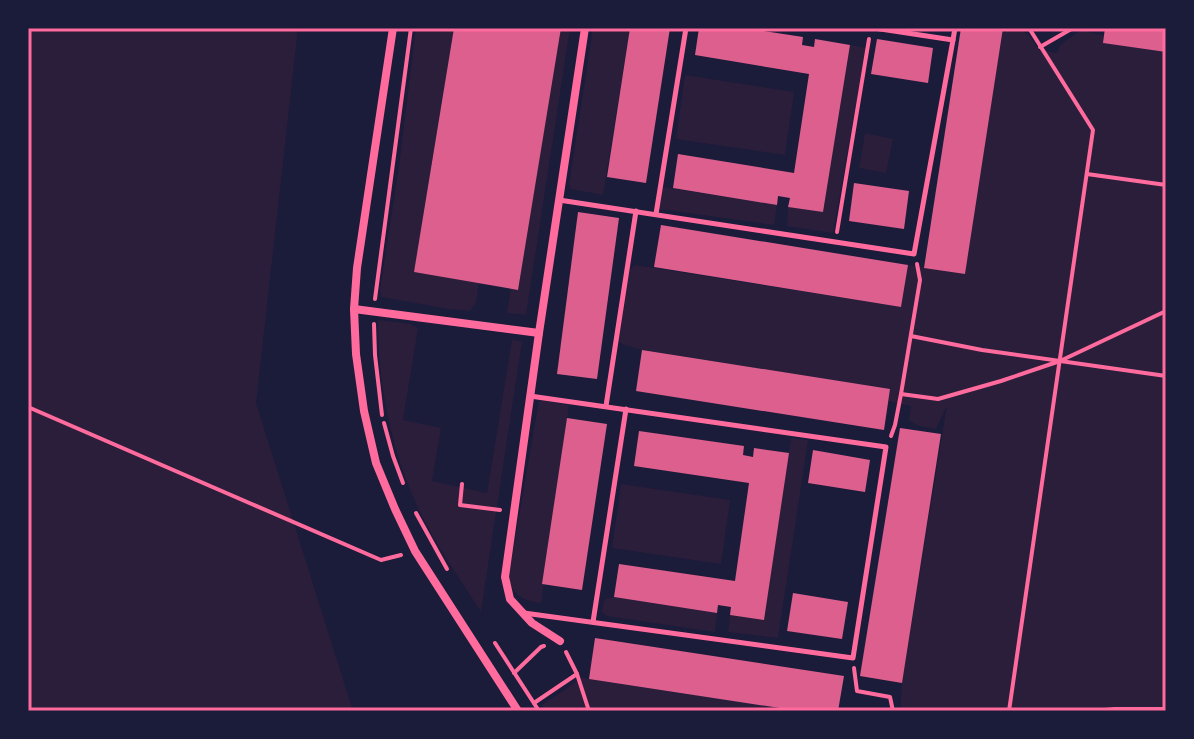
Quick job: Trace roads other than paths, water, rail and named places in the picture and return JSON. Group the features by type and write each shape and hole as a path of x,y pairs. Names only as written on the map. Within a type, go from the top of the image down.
{"street":[{"path":"393,28 357,268 354,309 356,354 364,411 376,463 415,551 518,711"},
{"path":"560,641 532,623 510,599 505,577 585,28"},
{"path":"354,309 539,333"}],"lane":[{"path":"656,214 686,28"},
{"path":"872,28 953,40"},
{"path":"558,200 914,254 955,28"},
{"path":"606,406 636,211"},
{"path":"523,613 853,658 886,447 530,396"},
{"path":"593,622 626,409"}]}
